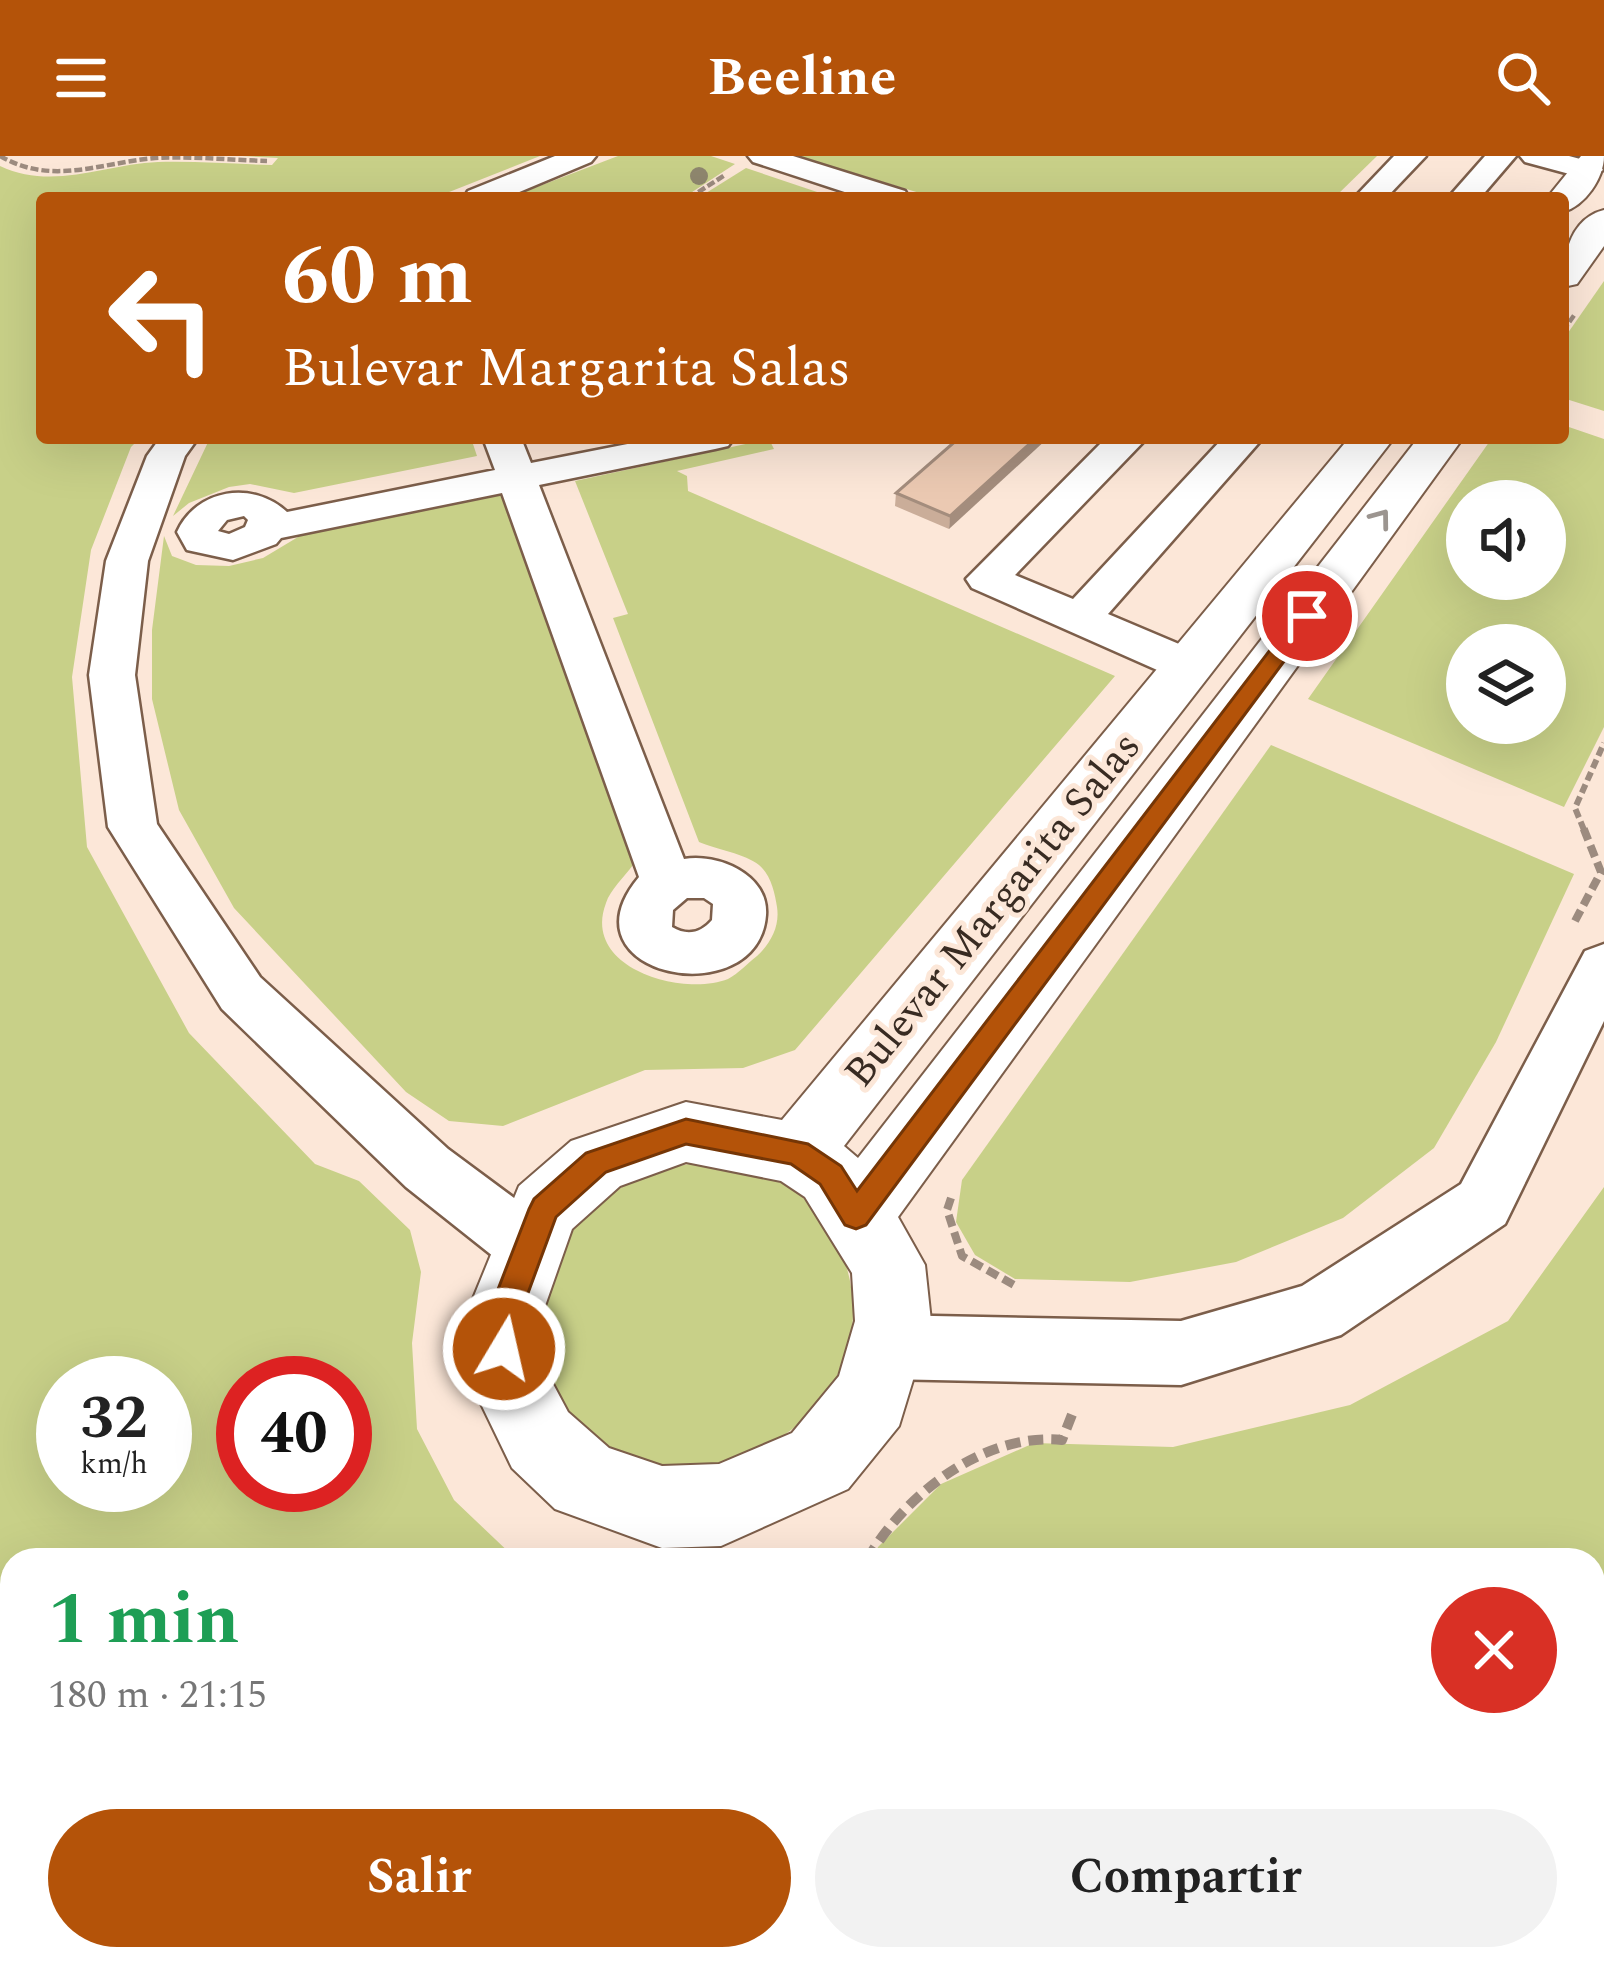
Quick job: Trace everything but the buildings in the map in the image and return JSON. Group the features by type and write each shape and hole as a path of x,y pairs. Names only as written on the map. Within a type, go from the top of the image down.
{"street":[{"path":"493,192 580,156"},
{"path":"763,156 875,192"},
{"path":"1375,192 1411,156"},
{"path":"1468,192 1501,156"},
{"path":"1535,156 1594,163"},
{"path":"1569,194 1594,163"},
{"path":"1569,268 1604,221"},
{"path":"175,444 127,561 112,675 133,827 241,993 427,1168 530,1247"},
{"path":"267,520 519,459 615,444"},
{"path":"519,459 659,444"},
{"path":"1123,444 986,580 1189,666"},
{"path":"1079,619 1239,444"},
{"name":"Bulevar Margarita Salas","path":"797,1153 1367,444"},
{"name":"Bulevar Margarita Salas","path":"856,1216 1436,444"},
{"path":"519,459 681,880"},
{"path":"886,1347 1181,1353 1318,1313 1483,1204 1587,949"},
{"path":"686,1132 797,1153 830,1175 888,1265 892,1321 871,1398 820,1461 720,1532 584,1480 540,1440 506,1376 501,1323 544,1209 596,1162 686,1132"}],"path":[{"path":"0,156 15,166 43,172 104,170 154,158 267,160"},
{"path":"1587,949 1601,872 1575,808 1604,743"},
{"path":"953,1192 947,1210 962,1256 1013,1286 1032,1287"},
{"path":"873,1548 938,1479 1027,1438 1062,1440 1079,1397 1079,1350"}],"green space":[{"path":"242,156 540,156 449,192 36,192 36,444 134,444 91,550 72,677 87,847 189,1033 315,1164 359,1181 410,1230 421,1272 412,1343 417,1429 454,1500 504,1548 0,1548 0,166 59,176 158,162 272,165 278,158"},
{"path":"618,156 711,156 735,164 692,192 524,192"},
{"path":"798,156 1377,156 1340,192 916,192"},
{"path":"746,168 817,192 708,192"},
{"path":"1604,281 1604,411 1569,400 1569,331"},
{"path":"1569,427 1604,439 1604,727 1564,807 1308,699 1446,503 1446,600 1566,600 1566,480 1462,480 1488,444 1569,444"},
{"path":"207,444 473,444 477,456 294,493 250,484 229,487 189,503 173,516"},
{"path":"746,444 772,444 774,449 677,471 687,476 688,491 1115,676 795,1050 743,1068 645,1070 503,1126 449,1121 406,1092 234,908 179,810 152,699 152,630 164,536 172,556 196,565 229,566 263,558 303,534 505,494 633,865 606,903 602,926 608,945 621,960 663,980 709,984 728,979 757,956 773,934 777,921 774,891 767,874 753,861 699,842 613,618 628,614 575,481"},
{"path":"1271,745 1574,874 1496,1042 1434,1148 1343,1218 1236,1262 1130,1282 1015,1279 975,1255 956,1222 962,1180"},
{"path":"695,1163 767,1177 815,1210 845,1261 853,1320 837,1377 811,1412 778,1439 739,1458 698,1467 656,1466 616,1454 582,1430 554,1393 539,1350 537,1304 564,1241 593,1207 630,1183"},
{"path":"1604,1187 1604,1548 878,1548 941,1484 1034,1443 1173,1447 1350,1405 1508,1321"}],"route":[{"path":"504,1349 501,1323 544,1209 596,1162 686,1132 797,1153 830,1175 856,1216 1307,616"}]}
